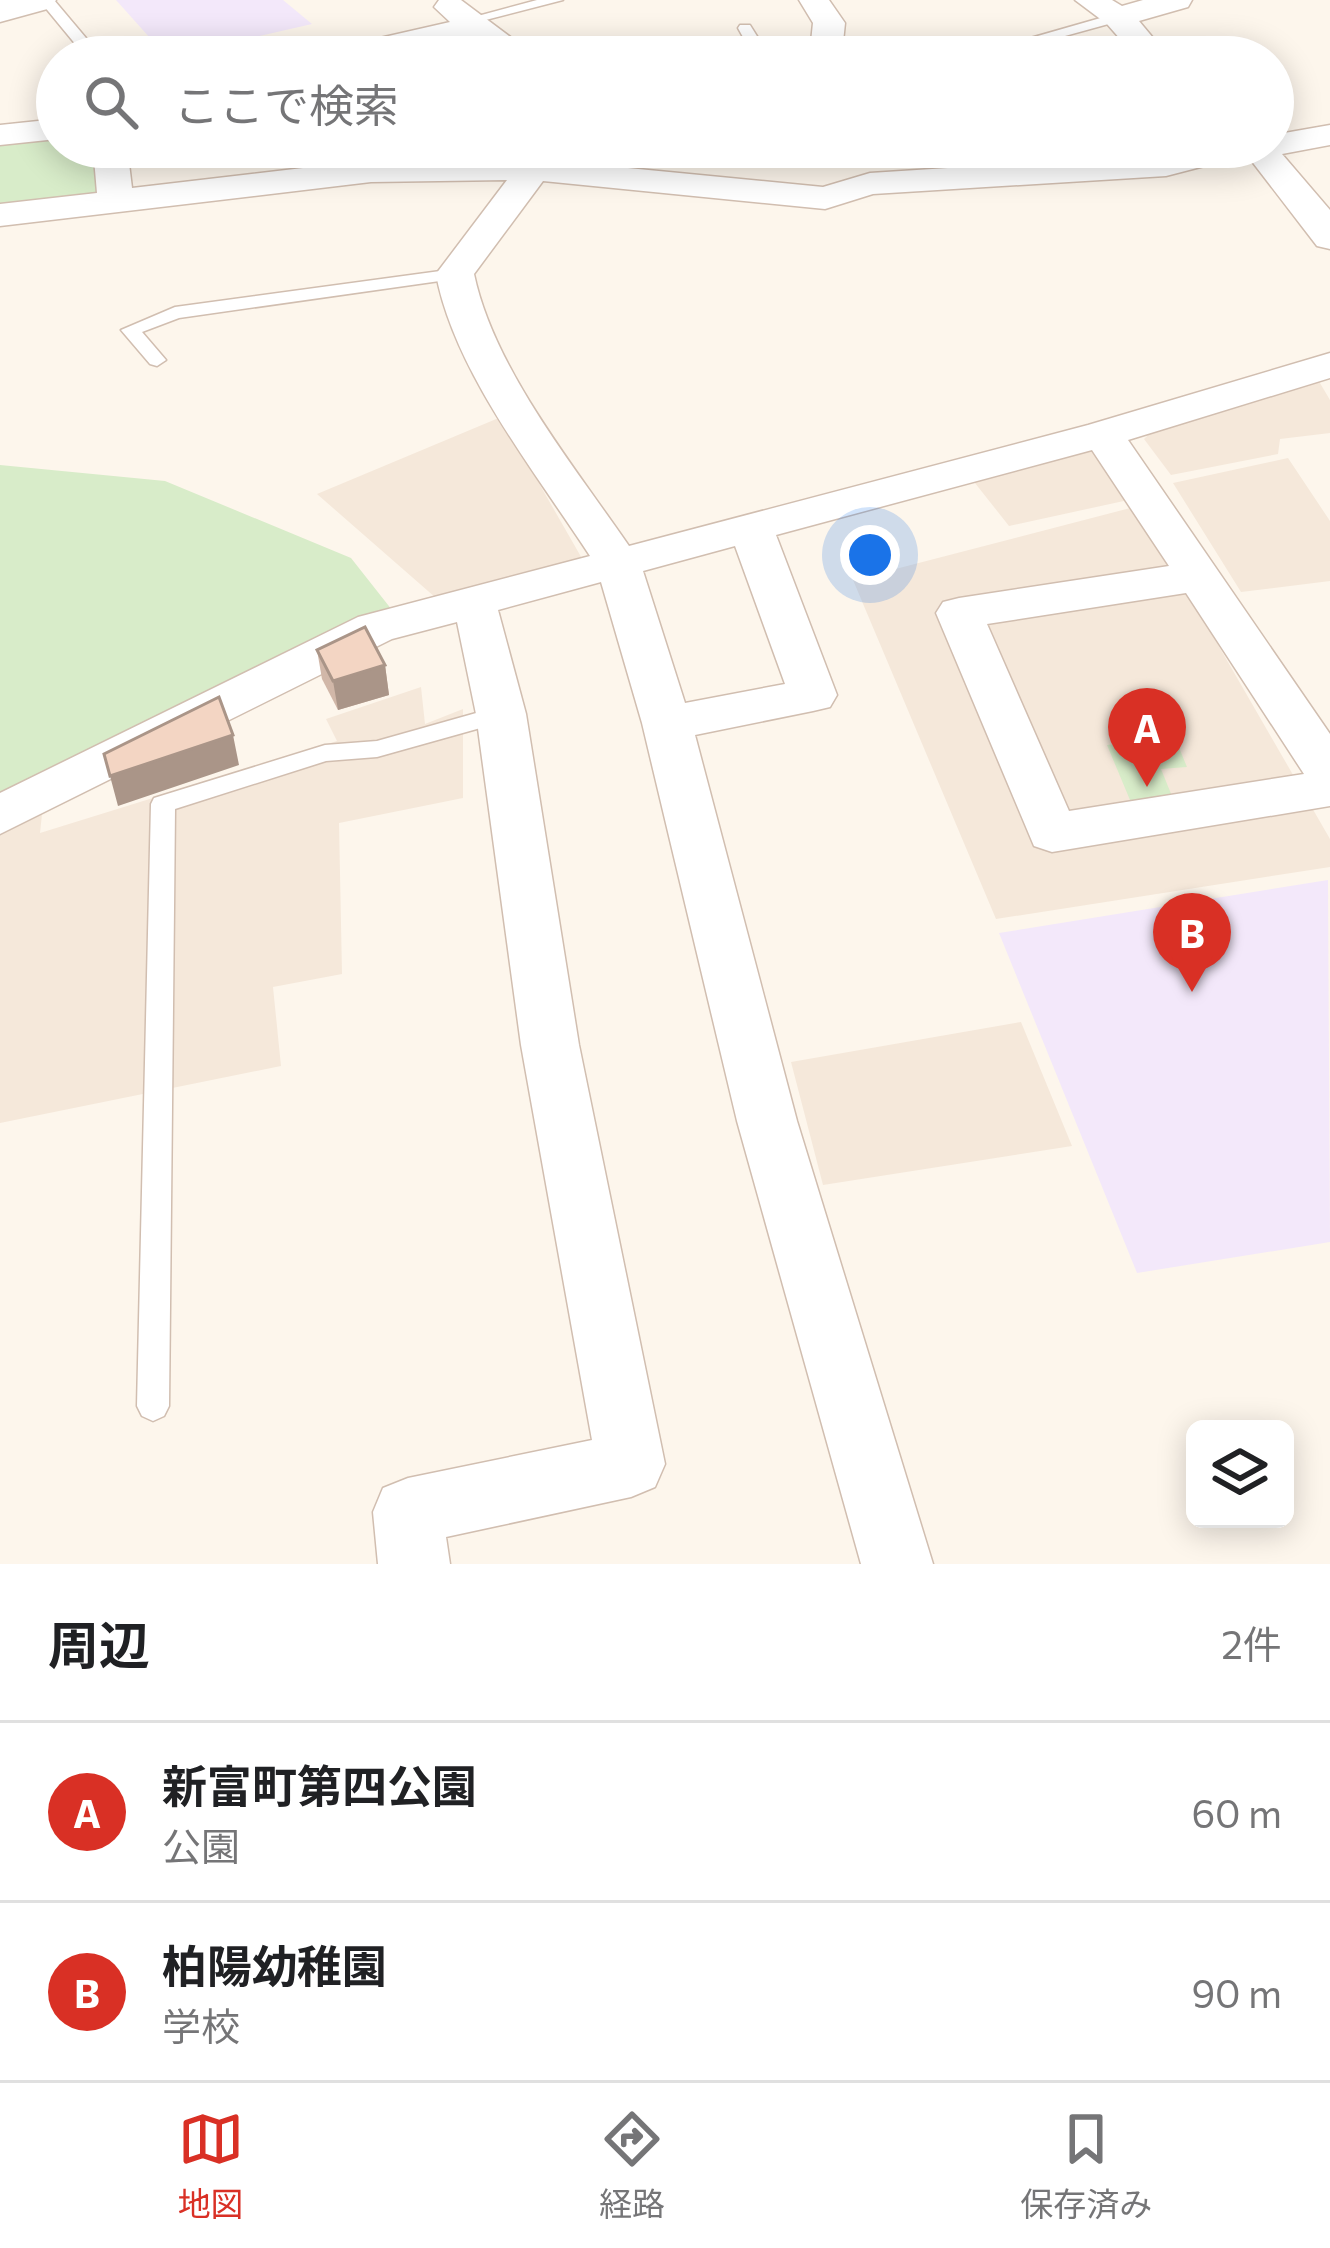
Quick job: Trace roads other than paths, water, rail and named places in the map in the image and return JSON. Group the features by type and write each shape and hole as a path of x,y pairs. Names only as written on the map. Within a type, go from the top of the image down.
{"street":[{"path":"0,10 37,0"},
{"path":"440,0 493,36"},
{"path":"814,0 829,23 828,36"},
{"path":"1104,9 1177,0"},
{"path":"1104,9 1132,36"},
{"path":"420,36 474,22"},
{"path":"0,135 36,131"},
{"path":"1294,141 1330,135"},
{"path":"112,168 116,201"},
{"path":"0,215 419,168"},
{"path":"532,168 455,274 463,315 524,422 619,563 667,723 767,1121 897,1564"},
{"path":"610,168 825,198 870,184 1119,168"},
{"path":"906,168 914,181"},
{"path":"1277,168 1329,231"},
{"path":"0,814 375,628 752,530 1327,369"},
{"path":"1103,434 1330,773"},
{"path":"667,723 813,695 752,530"},
{"path":"1201,576 958,613 1052,832 1330,788"},
{"path":"414,1564 408,1512 632,1464 550,1045 501,714 480,619 465,601"}],"lane":[{"path":"46,0 76,36"},
{"path":"474,22 556,0"},
{"path":"1030,36 1104,9"},
{"path":"745,28 749,36"},
{"path":"157,360 130,330 175,313 455,274"},
{"path":"153,1406 163,804 326,753 377,749 501,714"}],"place":[{"name":"新富町第四公園","path":"1147,787"},
{"name":"柏陽幼稚園","path":"1192,992"}]}
